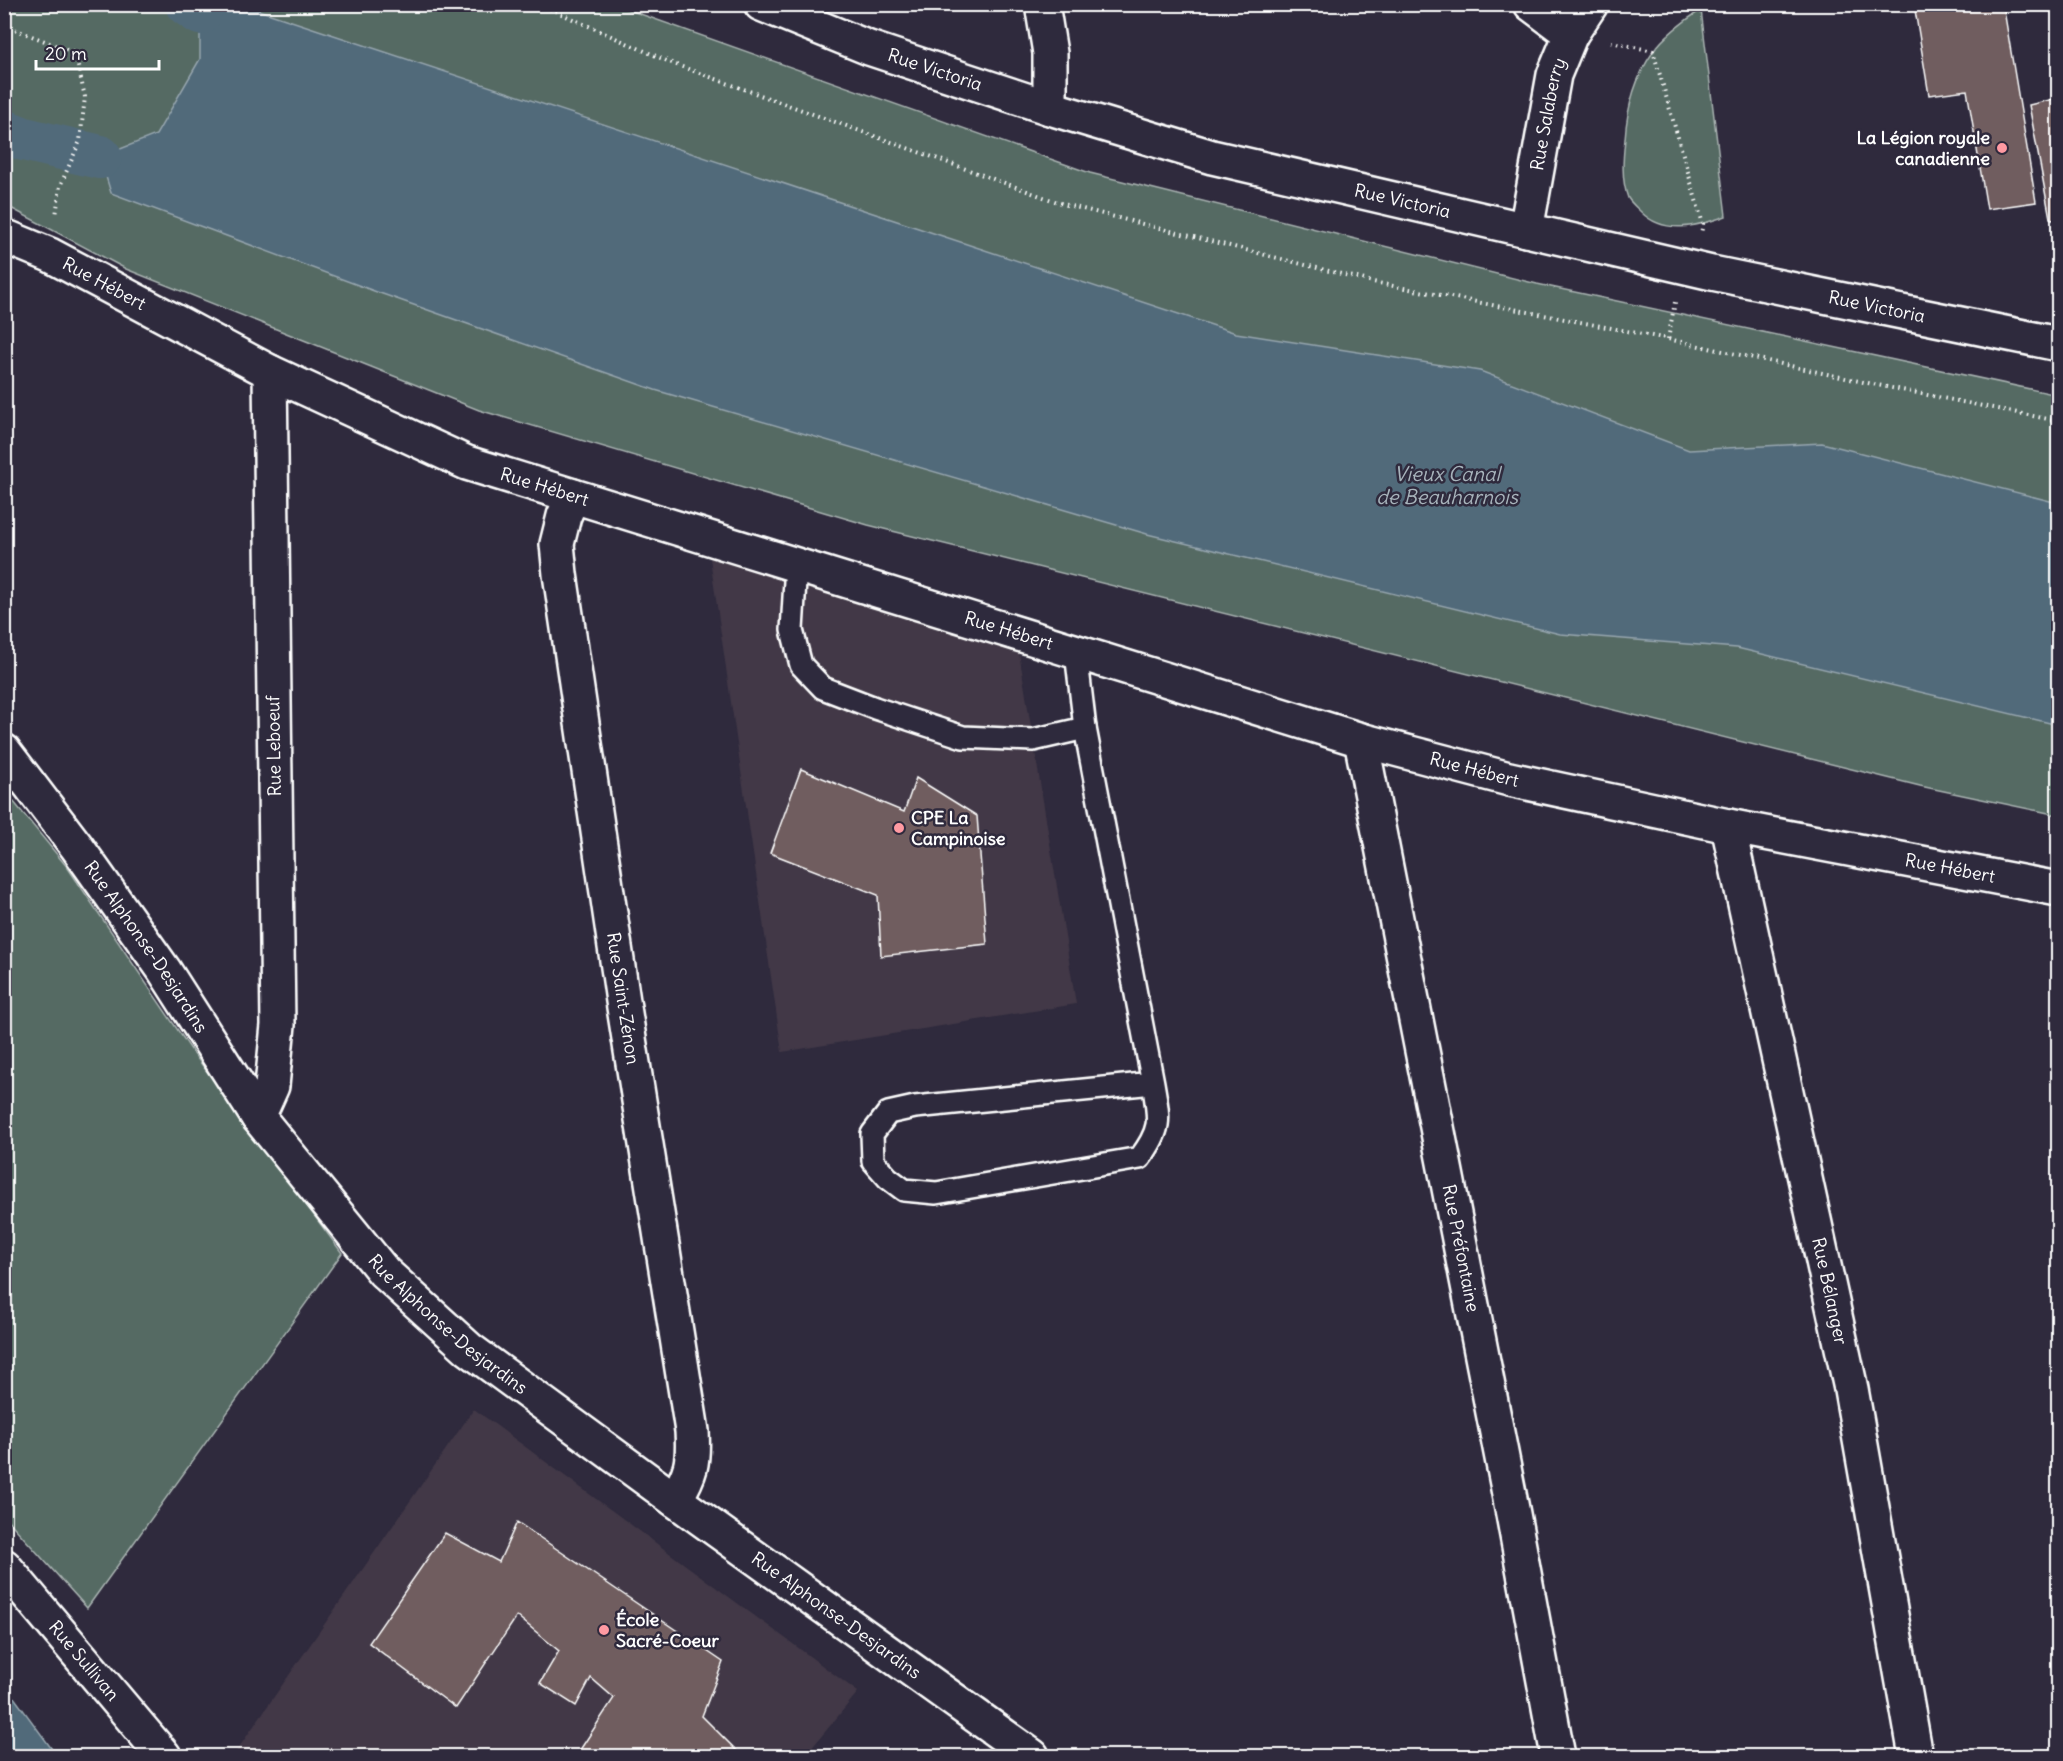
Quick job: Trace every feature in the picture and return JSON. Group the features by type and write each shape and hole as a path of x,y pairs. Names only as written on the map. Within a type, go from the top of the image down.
{"street":[{"name":"Rue Victoria","path":"761,4 869,48 1050,108 1212,158 1712,273 2058,344"},
{"path":"1042,4 1050,53 1050,108"},
{"path":"1531,4 1571,34"},
{"name":"Rue Salaberry","path":"1526,230 1554,75 1571,34 1591,4"},
{"name":"Rue Hébert","path":"4,236 50,255 270,372 467,463 1361,740 1509,779 1728,826 2058,889"},
{"name":"Rue Leboeuf","path":"258,1117 272,1086 278,1025 270,372"},
{"name":"Rue Saint-Zénon","path":"573,496 564,516 557,544 560,574 623,1001 692,1431 693,1454 689,1476 675,1500"},
{"name":"Rue Préfontaine","path":"1361,740 1513,1514 1558,1756"},
{"name":"Rue Alphonse-Desjardins","path":"4,751 77,847 164,970 258,1117 384,1272 469,1349 1032,1756"},
{"name":"Rue Bélanger","path":"1728,826 1851,1389 1916,1756"},
{"name":"Rue Sullivan","path":"4,1566 164,1756"}],"lane":[{"path":"796,565 792,630 801,665 823,688 963,737 1033,740 1085,728"},
{"path":"1076,652 1085,728 1153,1083 1159,1120 1150,1144 1140,1158 936,1192 904,1190 888,1178 873,1161 872,1134 888,1113 915,1107 1153,1083"}],"path":[{"path":"540,4 674,64 1063,204 1373,282 1668,339 2058,422"},
{"path":"4,25 75,53 85,97 80,141 60,186"},
{"path":"1653,51 1703,224"},
{"path":"1668,339 1676,297"}],"shaded area":[{"name":"CPE La Campinoise","path":"710,558 1019,653 1076,1004 782,1052"},
{"path":"474,1409 858,1692 805,1756 233,1756"}],"green space":[{"path":"4,5 615,5 1090,173 1537,284 2058,395 2058,815 1920,786 868,525 479,410 126,269 5,205"},
{"path":"1701,10 1726,216 1682,227 1671,226 1650,219 1628,198 1623,168 1626,127 1637,83 1653,52 1675,29"},
{"path":"4,790 68,868 194,1054 342,1253 87,1608 5,1517"}],"water":[{"name":"Vieux Canal de Beauharnois","path":"258,10 1236,333 1480,371 1689,450 1822,443 2058,503 2058,725 1737,648 1560,634 1147,534 655,390 374,291 111,193 100,157 156,135 200,59 200,13"},
{"path":"5,1685 57,1756 5,1756"}],"building":[{"name":"La Légion royale canadienne","path":"1914,4 2003,4 2036,202 1987,209 1967,90 1929,95"},
{"path":"2058,98 2058,223 2050,218 2029,105"},
{"path":"801,769 904,812 916,778 977,816 987,944 881,956 878,895 770,853"},
{"name":"École Sacré-Coeur","path":"517,1522 723,1662 702,1716 742,1756 576,1756 614,1698 591,1678 576,1706 540,1683 559,1651 517,1616 456,1708 369,1643 445,1533 499,1562"}],"waterway":[{"name":"Vieux Canal de Beauharnois","path":"187,4 200,13"},
{"name":"Vieux Canal de Beauharnois","path":"4,131 24,139 100,157"}],"place":[{"name":"La Légion royale canadienne","path":"2002,148"},
{"name":"CPE La Campinoise","path":"899,828"},
{"name":"École Sacré-Coeur","path":"604,1630"}]}
